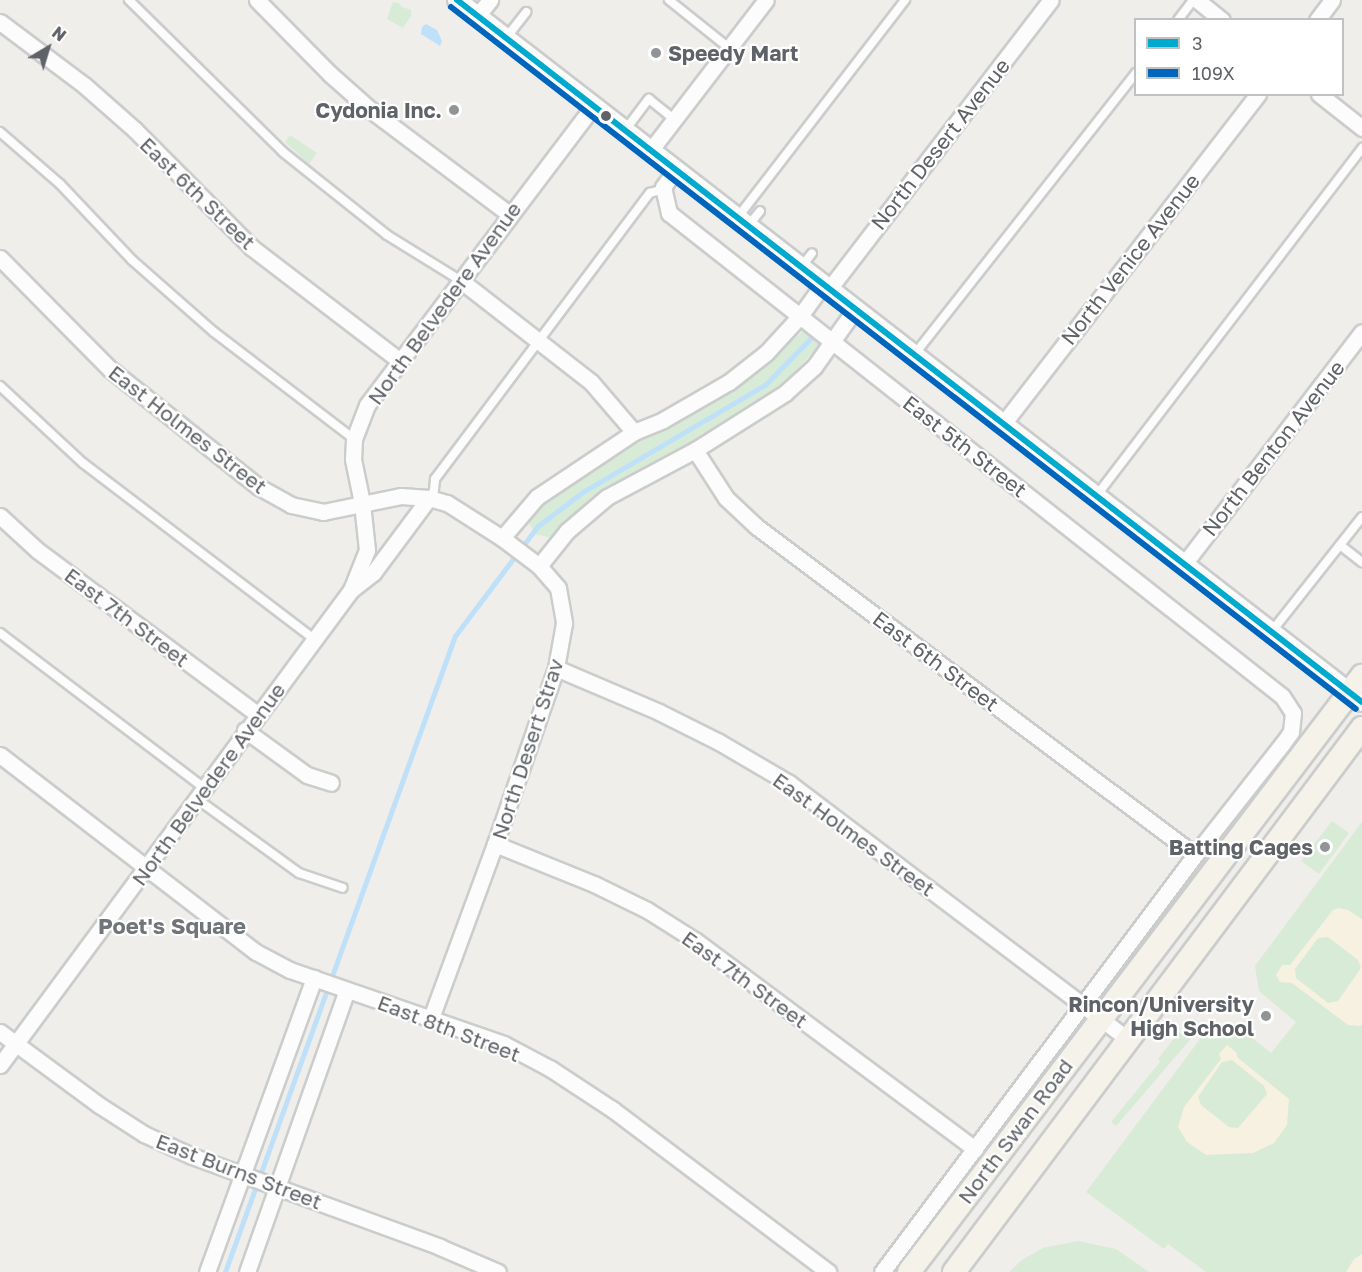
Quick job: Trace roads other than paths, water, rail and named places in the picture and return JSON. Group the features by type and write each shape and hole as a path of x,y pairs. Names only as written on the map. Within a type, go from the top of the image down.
{"main road":[{"name":"North Swan Road","path":"909,1272 1092,1011 1358,690"},
{"name":"North Swan Road","path":"954,1272 1362,728"}],"street":[{"path":"258,0 330,74 372,111 509,214"},
{"name":"East 5th Street","path":"457,0 1271,632 1358,690"},
{"path":"477,16 490,0"},
{"path":"650,151 766,0"},
{"name":"North Desert Avenue","path":"826,286 1051,0"},
{"path":"1195,0 1219,18"},
{"path":"1318,18 1332,0"},
{"name":"East 6th Street","path":"0,22 75,78 109,108 251,247 399,360"},
{"name":"North Venice Avenue","path":"1003,424 1256,96"},
{"path":"1322,96 1362,128"},
{"name":"North Belvedere Avenue","path":"351,590 367,550 362,502 353,459 354,439 367,405 592,106"},
{"path":"663,189 675,170"},
{"name":"East 5th Street","path":"663,189 669,213 1282,696 1293,713"},
{"name":"East Holmes Street","path":"0,258 110,369 259,488 291,505 323,512 362,502 401,496 431,498 447,503 502,538 538,566"},
{"path":"460,280 591,382 634,432"},
{"path":"502,538 537,497 634,432 663,420 729,382 766,352 826,286"},
{"path":"538,566 567,531 608,497 695,450 785,393 814,367 834,342 855,309"},
{"name":"North Benton Avenue","path":"1184,564 1362,332"},
{"name":"East 6th Street","path":"695,450 726,498 757,527 1195,855"},
{"name":"North Belvedere Avenue","path":"0,1065 146,869 245,730 351,590 373,573 431,498"},
{"name":"East 7th Street","path":"0,516 37,550 257,714"},
{"name":"North Desert Strav","path":"430,1018 495,844 556,668 564,623 558,588 538,566"},
{"name":"East Holmes Street","path":"556,668 669,717 789,783 1128,1039"},
{"name":"North Swan Road","path":"882,1272 975,1149 1092,1011 1195,855 1291,732 1293,713"},
{"path":"245,730 307,775 331,783"},
{"name":"East 8th Street","path":"0,755 256,952 290,970 504,1044 551,1069 612,1109 828,1272"},
{"name":"East 7th Street","path":"495,844 594,884 647,910 696,941 975,1149"},
{"path":"207,1272 314,978"},
{"path":"247,1272 347,990"},
{"name":"East Burns Street","path":"0,1032 99,1105 144,1134 192,1156 440,1247 498,1272"}],"lane":[{"path":"129,0 283,152 387,235 460,280"},
{"path":"669,0 729,48"},
{"path":"743,222 905,0"},
{"path":"1180,18 1195,0"},
{"path":"506,38 526,12"},
{"path":"914,355 1134,76"},
{"path":"625,131 649,99 674,119"},
{"path":"0,132 60,184 132,260 214,332 354,439"},
{"path":"1096,496 1362,148"},
{"path":"431,498 435,479 650,193 663,189"},
{"path":"743,222 760,212"},
{"path":"801,268 813,253"},
{"path":"0,386 83,463 314,639"},
{"path":"1271,632 1362,517"},
{"path":"1340,544 1362,562"},
{"path":"0,633 299,873 343,888"}],"water":[{"path":"426,24 437,30 442,41 440,46 421,34 422,27"}],"waterway":[{"path":"225,1272 455,636 538,526 583,492 765,385 813,336"}],"place":[{"name":"Speedy Mart","path":"656,53"},
{"name":"Cydonia Inc.","path":"454,110"},
{"name":"Batting Cages","path":"1325,847"},
{"name":"Rincon/University High School","path":"1266,1016"}],"district":[{"name":"Poet's Square","path":"172,926"}]}
